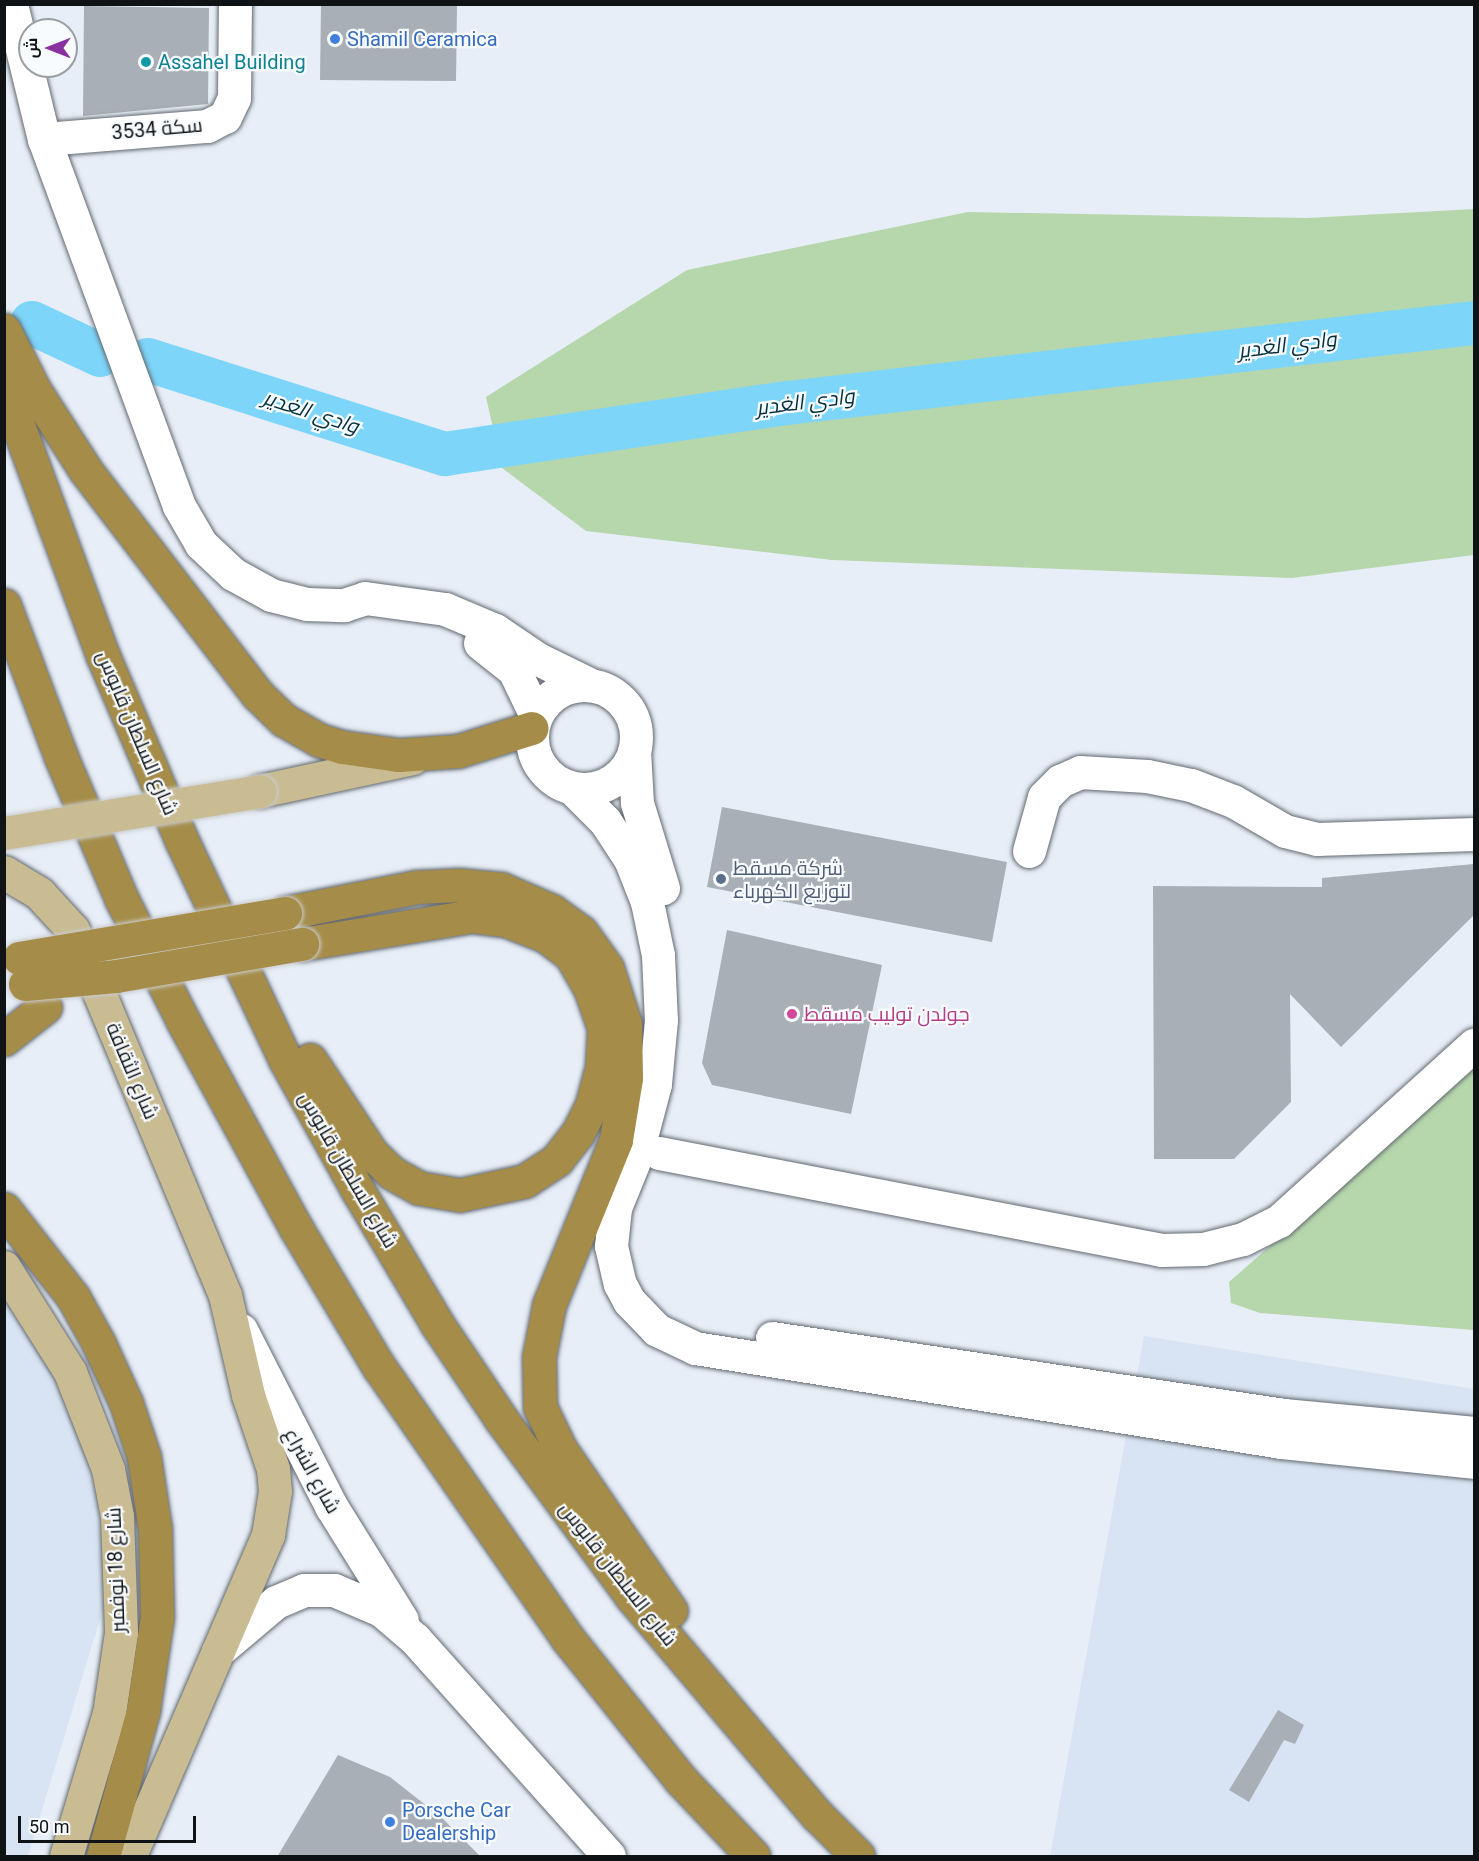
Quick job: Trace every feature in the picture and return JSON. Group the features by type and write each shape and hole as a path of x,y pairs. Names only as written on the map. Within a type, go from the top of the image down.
{"highway":[{"path":"4,330 34,390 86,471 270,709 298,730 342,747 370,753 429,755 486,744 534,722"},
{"name":"شارع السلطان قابوس","path":"4,387 104,656 182,841 285,1059 437,1324 501,1419 632,1597 817,1815 858,1857"},
{"path":"4,605 61,756 122,900 183,1021 285,1208 379,1367 568,1639 681,1780 753,1857"},
{"path":"20,979 116,976 302,944 472,916 505,920 546,936 571,955 590,988 604,1028 602,1067 592,1105 577,1134 557,1160 525,1181 498,1190 460,1195 419,1188 392,1173 372,1154 338,1106 182,841"},
{"path":"20,979 285,913 416,888 459,885 501,889 552,910 581,932 607,968 625,1024 626,1078 616,1140 549,1305 539,1357 540,1407 560,1449 618,1535 817,1815"},
{"path":"4,1039 20,979"},
{"path":"4,1209 73,1297 99,1344 126,1403 144,1457 155,1528 158,1617 147,1688 103,1857"}],"main road":[{"path":"4,833 260,791 429,755"},
{"name":"شارع الثقافة","path":"4,872 39,893 73,930 225,1295"},
{"name":"شارع 18 نوفمبر","path":"4,1267 70,1372 108,1469 117,1516 121,1633 110,1702 66,1857"},
{"path":"130,1857 268,1535 275,1491 268,1448 248,1395 225,1295"}],"street":[{"path":"11,4 44,139 179,506 195,534 216,560 251,586 307,604 345,605 364,612 418,618 474,640 514,670 528,691 534,722"},
{"name":"سكة 3534","path":"44,139 207,126 225,117 234,98 235,4"},
{"path":"345,605 365,598 397,600 445,609 495,630 538,659 589,684 608,690 623,702 635,725 637,803 674,919 682,986 676,1088 659,1153 636,1214 635,1260 647,1289 657,1302 677,1317 700,1327 1284,1415 1474,1433"},
{"path":"589,684 563,688 542,704 534,722 531,741 541,766 560,784 585,789 611,782 629,764 634,751"},
{"path":"1029,851 1044,798 1060,781 1080,772 1147,776 1191,785 1233,801 1286,831 1309,838 1474,834"},
{"path":"572,788 605,820 630,859 647,902 658,955 661,1020 655,1084 636,1156 615,1208 611,1246 620,1284 629,1301 657,1330 695,1348 1281,1442 1474,1462"},
{"path":"659,1153 1162,1250 1203,1249 1243,1239 1280,1221 1474,1045"},
{"name":"شارع الشراع","path":"225,1295 258,1367 325,1496 415,1639"},
{"name":"شارع الشراع","path":"218,1651 276,1602 304,1590 334,1590 381,1610 415,1639 609,1857"}],"shaded area":[{"path":"4,1282 73,1406 97,1498 105,1569 103,1609 28,1856 4,1856"},
{"path":"1144,1336 1474,1389 1474,1856 1050,1856"}],"green space":[{"path":"1474,209 1474,555 1292,578 832,560 586,531 502,468 486,397 687,270 968,212 1307,218"},
{"path":"1474,1067 1474,1330 1260,1313 1231,1303 1229,1282"}],"building":[{"path":"321,4 457,4 456,81 320,80"},
{"name":"Assahel Building","path":"84,6 209,8 208,104 83,116"},
{"path":"722,807 1007,862 992,942 707,887"},
{"path":"1474,864 1474,915 1341,1047 1290,994 1291,1102 1234,1159 1154,1159 1153,886 1322,887 1322,878"},
{"name":"جولدن توليب مسقط","path":"727,930 882,965 851,1114 712,1085 702,1063"},
{"path":"1278,1710 1304,1725 1295,1744 1284,1740 1249,1802 1229,1790"},
{"path":"338,1755 390,1777 442,1818 481,1857 277,1857"}],"waterway":[{"name":"وادي الغدير","path":"32,323 100,355"},
{"name":"وادي الغدير","path":"148,360 445,454 788,403 1474,323"}],"place":[{"name":"Shamil Ceramica","path":"335,39"},
{"name":"Assahel Building","path":"146,62"},
{"name":"شركة مسقط لتوزيع الكهرباء","path":"721,879"},
{"name":"جولدن توليب مسقط","path":"792,1014"},
{"name":"Porsche Car Dealership","path":"390,1822"}]}
